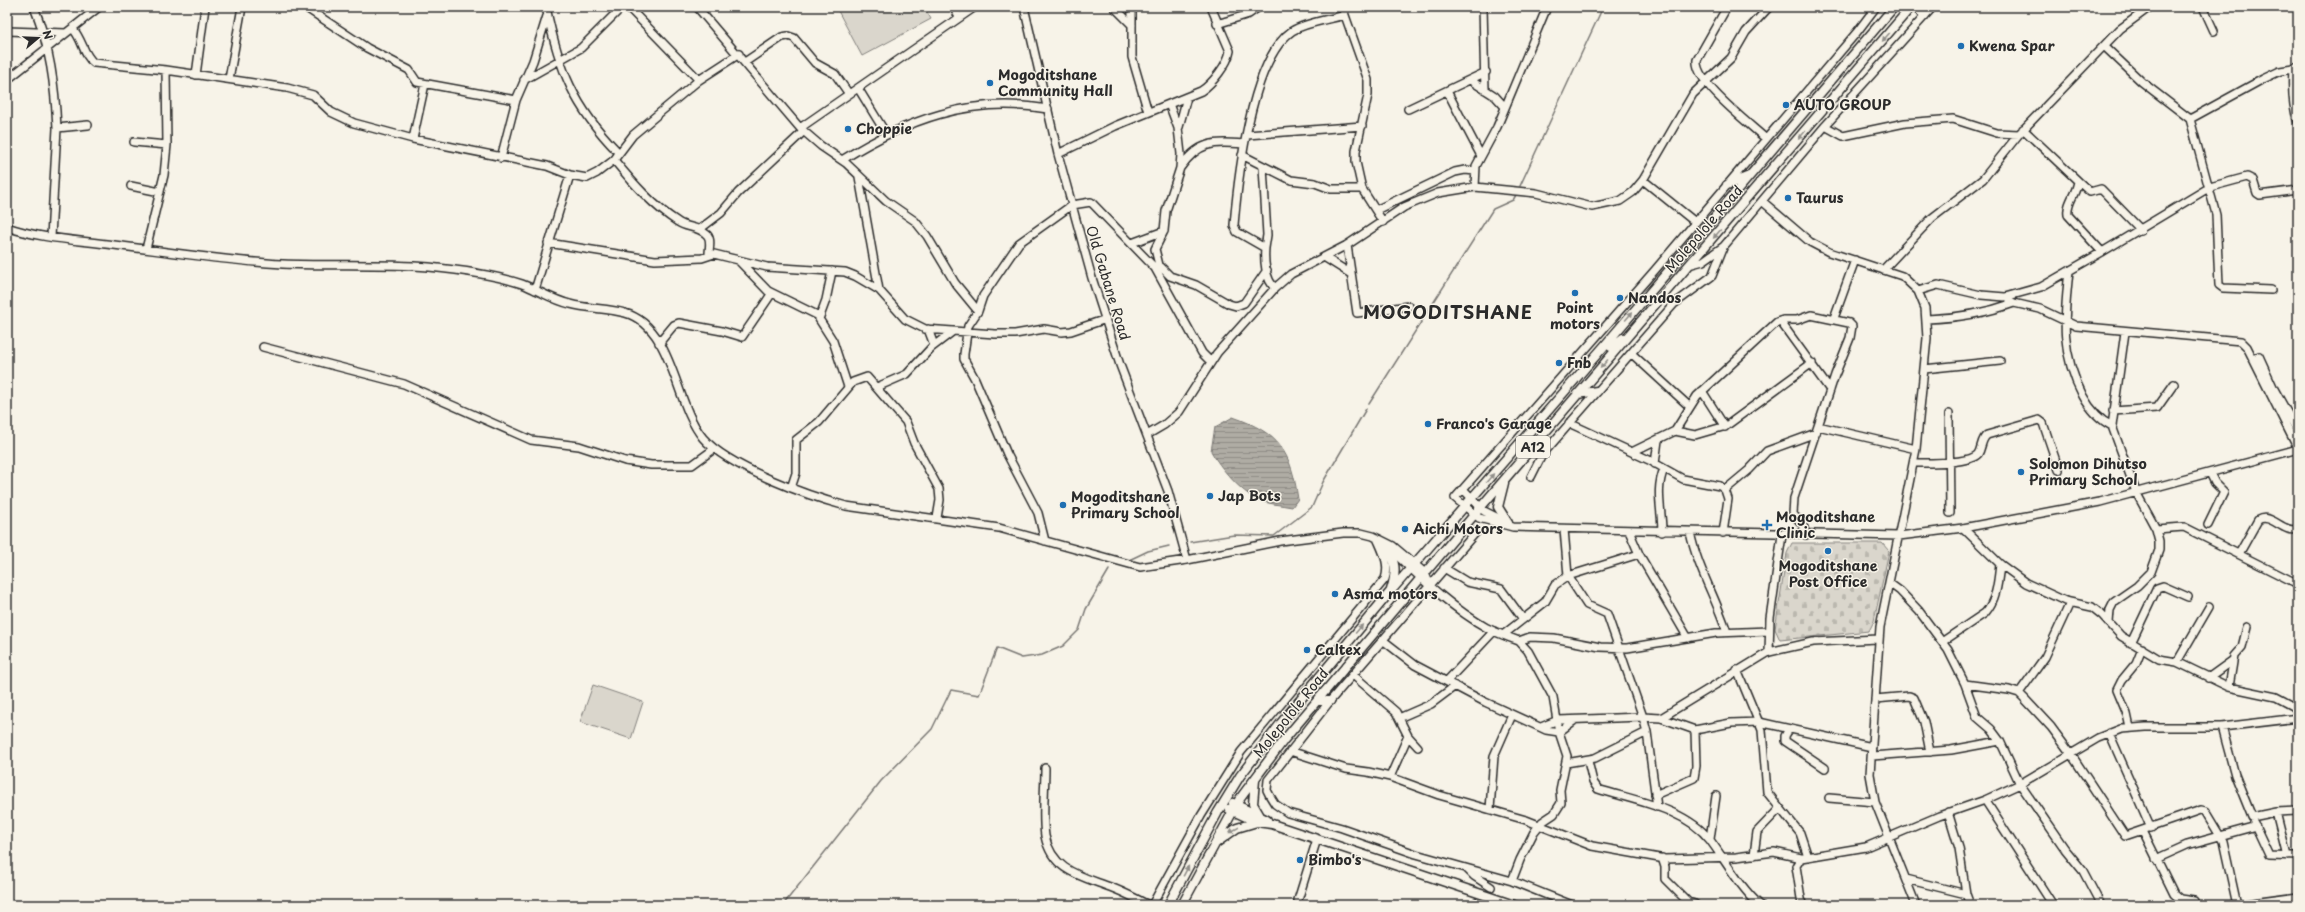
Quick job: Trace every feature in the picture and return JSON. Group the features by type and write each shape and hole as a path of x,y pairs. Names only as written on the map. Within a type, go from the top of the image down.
{"main road":[{"name":"Molepolole Road","path":"1168,905 1224,802 1280,723 1328,668 1390,592 1606,344 1894,7"},
{"name":"Molepolole Road","path":"1182,905 1234,808 1256,777 1317,701 1480,508 1913,7"},
{"path":"1727,185 1749,176"},
{"path":"1606,344 1611,347 1634,331"},
{"path":"1578,394 1597,391"},
{"path":"1504,481 1498,507 1508,523"},
{"path":"1381,540 1392,555 1396,567 1390,592"},
{"path":"1317,701 1330,701"},
{"path":"1256,777 1253,804 1259,820"},
{"path":"1224,802 1259,820 1514,905"},
{"path":"1213,846 1230,832 1259,820"}],"street":[{"path":"34,7 48,48 54,88 56,128 51,237"},
{"path":"7,80 99,7"},
{"path":"196,75 205,7"},
{"path":"229,78 242,7"},
{"path":"305,7 367,48 409,70 417,82 516,100"},
{"path":"524,80 587,43 622,7"},
{"path":"628,7 699,80"},
{"path":"697,7 739,54 802,130 820,146 842,160 886,201 906,214 920,227 954,284 978,311"},
{"path":"953,7 959,17"},
{"path":"700,229 721,213 738,193 802,130 849,94 975,7"},
{"name":"Old Gabane Road","path":"1024,7 1058,154 1072,205 1120,365 1168,491 1187,560"},
{"path":"1114,7 1132,26"},
{"path":"1132,7 1131,50 1133,66 1148,112"},
{"path":"1058,154 1148,112 1187,97 1208,86 1229,55 1230,48 1217,24 1211,7"},
{"path":"1217,24 1248,14 1259,7"},
{"path":"1342,7 1368,80 1368,95 1356,156 1362,189 1383,222"},
{"path":"1483,7 1486,72 1485,90"},
{"path":"1475,187 1475,171 1480,156 1497,127 1504,106 1547,7"},
{"path":"1727,7 1697,60 1697,66 1704,82 1766,139"},
{"path":"1147,435 1164,425 1179,412 1211,362 1274,288 1292,274 1346,245 1404,207 1438,193 1475,187 1536,193 1597,208 1624,199 1643,180 1693,94 1731,58 1746,32 1768,7"},
{"path":"1876,7 1727,185 1455,498 1474,515 1490,522 1518,527 1782,535 1899,536 1963,528 2100,502 2298,449 2247,347 2241,341 2125,332 2076,326 2040,309 2014,304 1964,317 1927,319"},
{"path":"1913,7 1925,16"},
{"path":"1692,264 1703,261 1724,246 1825,126 1933,7"},
{"path":"1883,270 1932,218 1983,179 2021,131 2120,29 2150,7"},
{"path":"2203,7 2214,31"},
{"path":"547,11 559,60 579,105 598,132 618,152"},
{"path":"501,158 516,100 547,11"},
{"path":"1265,248 1235,229 1237,188 1244,144 1263,76 1272,56 1284,39 1296,29 1345,15"},
{"path":"72,28 81,39 85,53 94,63 166,70 262,83 313,95 336,115 354,123 413,139 501,158 547,166 570,175 587,178 597,173 614,160 618,152 633,135 699,80 739,54"},
{"path":"7,31 66,33"},
{"path":"745,62 782,37 788,36 794,38 815,63 835,74 849,94"},
{"path":"2104,46 2142,82 2190,119 2210,187 2218,230 2217,274 2219,285 2223,288 2271,290"},
{"path":"2190,119 2263,79 2280,71 2295,68 2294,104 2298,122"},
{"path":"146,249 164,175 167,145 166,70"},
{"path":"1408,110 1486,72"},
{"path":"1470,80 1498,99 1504,106"},
{"path":"413,139 425,84"},
{"path":"858,88 885,132"},
{"path":"1447,91 1480,156"},
{"path":"1178,128 1187,97"},
{"path":"842,160 891,131 936,115 972,106 1016,104 1048,109"},
{"path":"1169,104 1181,141 1180,168 1166,212 1164,231 1155,249 1157,267 1168,293 1202,353 1211,362"},
{"path":"1825,126 1843,136 1906,123 1953,119 1997,133 2021,131 2090,192 2101,189 2140,230"},
{"path":"56,128 88,124"},
{"path":"1247,135 1362,126"},
{"path":"1181,141 1197,149"},
{"path":"134,142 167,145"},
{"path":"1180,168 1189,155 1197,149 1219,142 1244,144"},
{"path":"1242,155 1291,180 1315,183 1331,189 1362,189"},
{"path":"614,160 641,192 669,216 682,225 700,229 709,237 709,254"},
{"path":"1263,167 1267,235 1265,248 1266,270 1270,283 1274,288"},
{"path":"1376,210 1455,172 1465,170 1475,171"},
{"path":"535,290 548,243 570,175"},
{"path":"859,177 879,290"},
{"path":"1918,291 1938,285 1981,295 2006,297 2041,287 2140,230 2210,187 2247,177 2253,180 2257,193 2260,195 2298,190"},
{"path":"1643,180 1695,222"},
{"path":"2078,181 2078,189 2069,204 2068,215 2102,252"},
{"path":"132,186 160,192"},
{"path":"1400,199 1404,207"},
{"path":"1045,541 1038,513 1007,454 976,379 964,359 968,326 978,311 983,296 1019,242 1072,205 1091,202 1157,267 1179,280 1202,288 1229,304 1236,306 1244,303 1266,270"},
{"path":"1762,202 1810,242 1828,252 1902,276 1918,291 1925,308 1927,319 1924,369 1916,449 1878,639 1870,783 1875,802 1916,905"},
{"path":"7,227 51,237 218,259 282,264 431,268 508,280 570,304 632,316 646,325 660,342 688,413 698,430 714,449 732,460 791,488 846,506 937,518 1004,529 1140,567 1187,560 1280,542 1343,533 1361,534 1381,540 1413,566 1429,584 1466,614 1494,632 1519,641 1528,651 1553,697 1559,732 1567,751 1560,790 1560,803 1554,814 1539,825 1522,856 1512,881"},
{"path":"1132,243 1164,231"},
{"path":"548,243 656,260 702,258 709,254 740,262 780,269 832,271 856,276 879,290 905,319 917,327 928,329 952,332 995,334 1015,334 1044,329 1071,331 1106,319"},
{"path":"1346,245 1357,313 1409,306"},
{"path":"1531,477 1542,455 1674,304 1713,274 1724,246"},
{"path":"1324,257 1351,274"},
{"path":"1834,318 1855,260"},
{"path":"1703,261 1711,265 1713,274"},
{"path":"740,262 763,288 819,316"},
{"path":"832,271 826,300 819,316 820,323 833,341 848,387"},
{"path":"2069,271 2063,321 2067,354 2074,379 2094,414 2112,426"},
{"path":"1168,293 1170,284 1179,280"},
{"path":"660,342 674,325 679,323 722,331 742,337 772,293"},
{"path":"2006,297 2014,304"},
{"path":"1244,303 1254,311"},
{"path":"1632,452 1675,431 1702,391 1780,320 1797,320 1811,315 1834,318 1849,323 1852,331 1817,429 1793,508 1795,518 1803,525 1806,535"},
{"path":"1780,320 1830,390"},
{"path":"928,329 934,345"},
{"path":"877,387 907,374 934,345 952,332"},
{"path":"2108,623 2110,610 2114,602 2137,586 2151,572 2155,564 2159,541 2156,529 2136,492 2112,426 2125,332"},
{"path":"1597,336 1606,344"},
{"path":"263,347 404,384 530,440 579,446 626,461 651,465 692,465 714,449"},
{"path":"1631,353 1690,407"},
{"path":"2259,356 2298,432"},
{"path":"1924,369 2000,362"},
{"path":"1675,431 1695,435 1725,427 1812,363"},
{"path":"791,488 796,473 796,440 819,422 853,382 867,377 906,422 914,443 939,489 940,500 937,518"},
{"path":"2113,411 2157,408 2174,384"},
{"path":"1702,391 1725,427"},
{"path":"1949,414 1950,512"},
{"path":"1914,463 1950,461 1974,457 1979,453 1987,434 2039,420 2043,423 2059,470"},
{"path":"1569,423 1632,452 1690,482 1720,486 1725,490 1728,499 1723,533"},
{"path":"1725,490 1749,470 1767,451 1817,429 1916,449"},
{"path":"1655,464 1658,440"},
{"path":"1662,532 1658,493 1659,484 1664,469"},
{"path":"2208,525 2224,492 2215,483 2210,473"},
{"path":"1463,489 1480,508 1489,514 1518,527"},
{"path":"2239,554 2258,520 2262,518 2267,517 2289,531 2298,529"},
{"path":"2156,529 2170,527 2184,528 2298,584"},
{"path":"1963,528 2000,564 2036,589 2070,603 2092,607 2131,643 2159,659 2177,662 2229,687 2276,697 2297,709"},
{"path":"1564,529 1568,576 1587,605 1607,614 1643,717 1647,732 1657,807"},
{"path":"1477,531 1429,584 1384,641 1330,701 1268,780 1267,785 1270,796 1280,808 1296,816 1342,828 1416,854 1512,881 1567,904"},
{"path":"1629,531 1639,554 1688,638"},
{"path":"1690,532 1695,552 1721,612 1727,632"},
{"path":"1769,652 1769,631 1782,535"},
{"path":"1045,768 1045,834 1048,847 1054,858 1063,868 1076,875 1111,887 1150,905 1201,816 1241,752 1385,579 1387,569 1381,540"},
{"path":"1503,635 1545,602 1555,585 1568,576 1639,554"},
{"path":"1942,642 1986,613 1991,606 1996,590 2000,564"},
{"path":"1444,568 1467,582 1501,589 1523,619"},
{"path":"1889,583 1900,591 1919,611 1942,642 1965,684 1978,717 1991,729 2000,741 2020,784 2065,849 2083,871 2101,905"},
{"path":"2131,643 2157,588 2163,586 2188,597"},
{"path":"2019,693 2045,657 2070,603"},
{"path":"2177,662 2208,607"},
{"path":"2229,687 2233,660 2235,654 2242,647 2247,627"},
{"path":"1519,641 1530,637 1563,638 1592,646 1618,648 1637,647 1727,632 1769,631"},
{"path":"1447,681 1494,632"},
{"path":"1661,718 1737,670 1769,652 1813,642 1878,639"},
{"path":"1384,641 1415,665 1455,686 1512,715 1528,720 1541,727 1559,732"},
{"path":"2130,728 2117,690 2122,680 2136,663 2142,648"},
{"path":"1318,660 1328,668"},
{"path":"2208,678 2233,660"},
{"path":"1737,670 1759,722 1763,740 1767,792 1800,833 1804,857"},
{"path":"1353,675 1391,708 1399,718 1408,736 1418,747"},
{"path":"1965,684 2019,693 2051,727 2071,754 2123,834 2128,836 2203,810 2220,836 2230,870 2237,905 2298,897"},
{"path":"1399,718 1431,704 1455,686"},
{"path":"1875,700 1909,696 1914,698 1924,722 1930,752"},
{"path":"1490,809 1494,756 1512,715"},
{"path":"1541,727 1558,720 1643,717 1661,718 1695,730 1731,723 1759,722 1872,747"},
{"path":"1290,751 1346,770 1368,772 1490,809 1539,825 1584,844 1662,858 1721,857 1774,852 1804,857 1857,849 1889,839 1948,812 1985,800 2020,784 2109,733 2130,728 2222,727 2298,718"},
{"path":"1559,732 1575,720"},
{"path":"2222,727 2235,775 2267,853 2273,856 2298,856"},
{"path":"1789,728 1785,736 1785,740 1824,768"},
{"path":"1655,795 1694,778 1696,766 1695,730"},
{"path":"1566,763 1588,760 1607,754 1647,732"},
{"path":"2109,733 2151,828"},
{"path":"1390,778 1408,736"},
{"path":"1872,756 1930,752 2000,741"},
{"path":"1588,760 1595,786 1657,807 1693,823 1710,839 1721,857 1760,905"},
{"path":"1710,839 1716,796"},
{"path":"1829,798 1875,802"},
{"path":"1985,800 2053,905"},
{"path":"1754,855 1757,832 1780,808"},
{"path":"2252,817 2276,812 2298,811"},
{"path":"1948,812 1959,848 1966,894 1970,905"},
{"path":"2276,812 2287,856"},
{"path":"2156,859 2187,845 2256,826"},
{"path":"2143,831 2176,897 2194,901 2196,905"},
{"path":"1298,900 1317,839"},
{"path":"1802,905 1796,866 1804,857"},
{"path":"1662,858 1665,867 1665,879 1688,902 1694,904"},
{"path":"1467,868 1480,880 1491,886"},
{"path":"1489,897 1493,876"},
{"path":"1906,879 1966,894"}],"green space":[{"path":"840,7 924,7 931,19 862,56 837,9"},
{"path":"1792,543 1882,543 1889,551 1874,621 1869,631 1780,640 1775,629 1787,553"},
{"path":"593,685 643,702 631,739 580,722"}],"shaded area":[{"path":"1233,417 1262,430 1272,437 1280,446 1291,468 1295,482 1298,499 1292,507 1258,500 1251,496 1225,472 1215,458 1211,451 1215,427"}],"waterway":[{"path":"1520,186 1603,7"},
{"path":"1369,404 1493,209 1513,200 1516,195"},
{"path":"1190,542 1234,535 1274,536 1312,507 1323,482 1366,409"},
{"path":"1129,560 1148,551 1169,546"},
{"path":"783,905 881,781 932,729 951,690 979,695 997,648 1022,658 1042,655 1063,646 1079,630 1086,609 1109,570"}],"place":[{"name":"Kwena Spar","path":"1961,46"},
{"name":"Mogoditshane Community Hall","path":"990,83"},
{"name":"AUTO GROUP","path":"1786,105"},
{"name":"Choppie","path":"848,129"},
{"name":"Taurus","path":"1788,198"},
{"name":"Point motors","path":"1575,293"},
{"name":"Nandos","path":"1620,298"},
{"name":"Fnb","path":"1559,363"},
{"name":"Franco's Garage","path":"1428,424"},
{"name":"Solomon Dihutso Primary School","path":"2021,472"},
{"name":"Jap Bots","path":"1210,496"},
{"name":"Mogoditshane Primary School","path":"1063,505"},
{"name":"Mogoditshane Clinic","path":"1767,525"},
{"name":"Aichi Motors","path":"1405,529"},
{"name":"Mogoditshane Post Office","path":"1828,551"},
{"name":"Asma motors","path":"1335,594"},
{"name":"Caltex","path":"1307,650"},
{"name":"Bimbo's","path":"1300,860"}],"district":[{"name":"MOGODITSHANE","path":"1448,313"}]}
